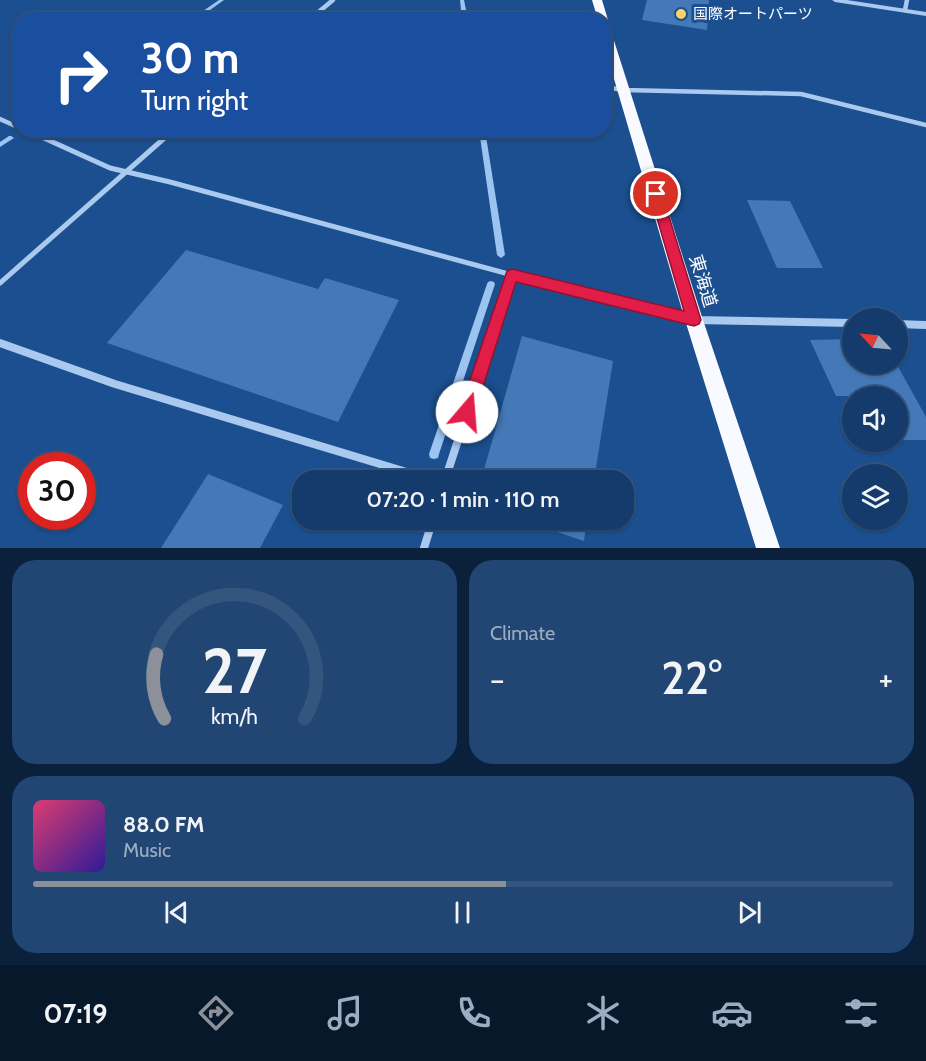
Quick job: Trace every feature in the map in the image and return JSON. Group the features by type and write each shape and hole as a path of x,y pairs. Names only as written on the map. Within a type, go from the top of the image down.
{"highway":[{"name":"東海道","path":"612,51 694,320 768,548"}],"street":[{"path":"319,12 333,0"},
{"path":"835,0 926,14"},
{"path":"905,10 907,0"},
{"path":"612,88 801,94 926,125"},
{"path":"44,138 110,168 512,275 694,320 842,323"},
{"path":"0,284 124,171 164,138"},
{"path":"448,470 512,275"},
{"path":"908,324 926,325"},
{"path":"0,343 115,384 400,470"},
{"path":"424,548 430,530"}],"building":[{"path":"647,0 709,0 707,30 642,20"},
{"path":"747,200 790,201 823,268 777,268"},
{"path":"186,250 318,289 325,278 399,300 338,422 107,343"},
{"path":"522,336 613,361 596,470 484,470"},
{"path":"842,339 842,374 902,374 926,417 926,440 908,440 908,386 842,386 842,396 836,396 810,340"},
{"path":"208,474 283,505 260,548 161,548"},
{"path":"552,530 586,530 584,541"}],"waterway":[{"path":"204,12 222,0"},
{"path":"462,0 464,12"},
{"path":"0,145 11,138"},
{"path":"483,138 501,255"},
{"path":"434,454 491,284"}],"place":[{"name":"国際オートパーツ","path":"681,14"}],"route":[{"path":"467,412 512,275 694,320 656,194"}]}
